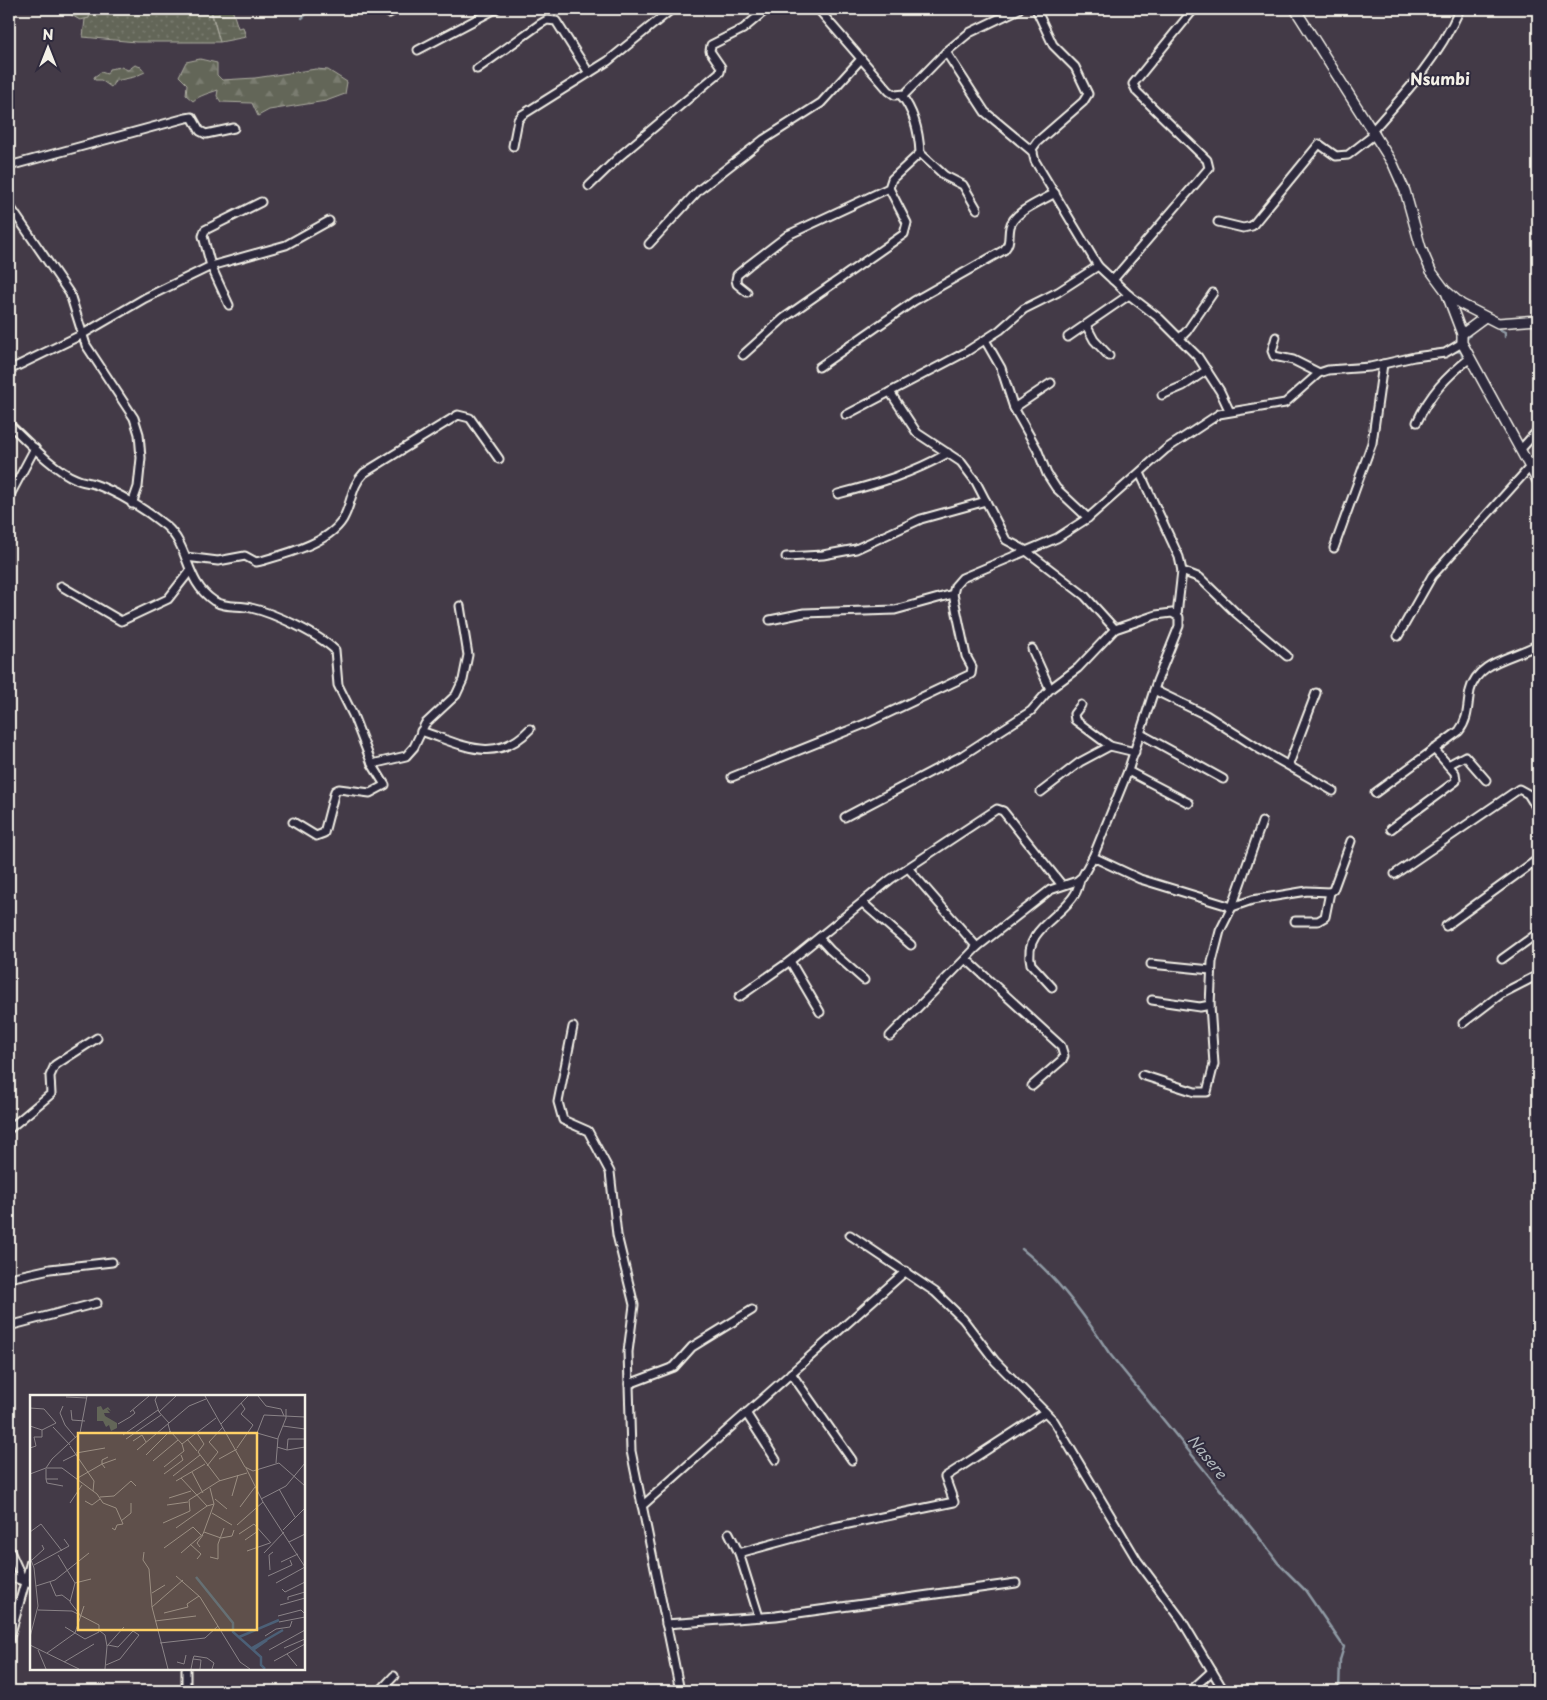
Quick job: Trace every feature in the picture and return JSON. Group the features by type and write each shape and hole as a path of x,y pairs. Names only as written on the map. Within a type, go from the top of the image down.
{"street":[{"path":"389,13 397,9"},
{"path":"418,50 496,9"},
{"path":"513,146 518,120 522,115 589,73 630,44 672,9"},
{"path":"589,186 622,155 720,72 721,67 710,51 711,45 743,29 767,9"},
{"path":"818,9 889,92 901,95 905,94 923,78 946,52 969,33 1019,9"},
{"path":"1036,9 1053,45 1075,67 1088,94 1082,102 1037,142 1033,152 1035,161 1098,266 1128,295 1159,318 1180,338 1207,370 1229,410"},
{"path":"1113,280 1210,168 1207,160 1137,92 1133,84 1194,9"},
{"path":"1295,9 1374,132 1405,191 1421,248 1431,271 1445,290 1461,304 1498,323 1507,324 1538,320"},
{"path":"1218,222 1243,228 1252,226 1319,144 1336,156 1348,154 1374,132 1428,66 1448,36 1460,9"},
{"path":"477,69 540,24 551,20 556,21 589,73"},
{"path":"946,52 985,112 999,126 1033,152"},
{"path":"649,244 699,190 763,140 821,103 862,59"},
{"path":"743,355 784,318 904,234 907,224 890,188 892,179 920,153 920,138 910,106 901,95"},
{"path":"9,166 186,118 192,117 200,131 206,134 234,128"},
{"path":"920,153 945,176 963,185 977,209"},
{"path":"747,292 737,284 737,275 788,235 890,188"},
{"path":"819,367 914,301 1004,250 1010,241 1010,228 1016,217 1055,193"},
{"path":"229,305 211,266 204,230 261,202"},
{"path":"9,204 70,294 83,334 94,358 126,404 140,434 140,471 138,487 132,504"},
{"path":"9,370 83,334 145,298 211,266 286,245 329,221"},
{"path":"846,415 985,340 1000,330 1024,309 1058,292 1098,266"},
{"path":"1445,290 1470,358 1538,482"},
{"path":"1180,338 1187,331 1213,293"},
{"path":"1068,337 1128,295"},
{"path":"732,777 867,723 971,674 972,667 966,656 953,594 955,586 962,578 1057,538 1088,518 1166,449 1219,414 1229,410 1285,403 1319,373 1328,370 1383,364 1445,353 1485,317"},
{"path":"1086,325 1094,340 1110,356"},
{"path":"1276,337 1272,351 1274,356 1293,360 1319,373"},
{"path":"985,340 1001,368 1014,408 1056,488 1088,518"},
{"path":"1417,422 1434,391 1445,378 1470,358"},
{"path":"1334,548 1372,442 1383,364"},
{"path":"1162,395 1183,386 1207,370"},
{"path":"1014,408 1051,383"},
{"path":"890,392 917,432 961,462 986,500 1006,540 1025,550 1084,596 1115,629"},
{"path":"186,557 218,561 245,556 256,562 314,543 343,521 354,486 364,473 458,415 470,418 499,460"},
{"path":"9,424 35,448 71,476 96,484 132,504 175,535 186,557 189,572 215,602 222,605 251,608 272,616 326,643 335,650 336,678 372,764 385,785 370,793 339,789 335,791 324,833 316,836 293,822"},
{"path":"1521,449 1538,430"},
{"path":"9,497 35,448"},
{"path":"838,494 884,482 910,472 948,453"},
{"path":"1398,636 1432,576 1530,467"},
{"path":"1052,987 1031,964 1030,950 1037,933 1046,922 1075,895 1080,879 1093,857 1128,771 1154,690 1179,626 1177,615 1182,571 1179,557 1140,473"},
{"path":"786,557 823,555 856,549 922,520 986,500"},
{"path":"1182,571 1200,578 1236,613 1287,656"},
{"path":"61,586 118,620 125,620 168,599 189,572"},
{"path":"770,620 804,613 895,610 953,594"},
{"path":"372,764 406,756 414,747 430,717 456,695 464,680 468,655 460,606"},
{"path":"845,817 963,755 1030,711 1050,689 1078,668 1115,629 1156,615 1172,613 1177,615"},
{"path":"1375,793 1459,731 1466,722 1470,690 1475,678 1492,664 1527,651 1538,644"},
{"path":"1032,649 1050,689"},
{"path":"1154,690 1206,715 1261,750 1289,764 1333,791"},
{"path":"1289,764 1316,693"},
{"path":"1081,705 1074,714 1075,720 1110,746 1135,752"},
{"path":"421,732 480,751 512,744 530,729"},
{"path":"1141,734 1223,779"},
{"path":"1041,792 1080,762 1110,746"},
{"path":"1391,829 1456,782 1457,775 1434,749"},
{"path":"1448,765 1465,756 1486,780"},
{"path":"1128,771 1189,803"},
{"path":"1395,874 1519,789 1528,794 1538,810"},
{"path":"739,997 790,961 864,904 891,880 963,831 1000,809 1061,884"},
{"path":"1142,1075 1195,1092 1207,1092 1214,1064 1210,1005 1211,970 1220,931 1232,907 1262,822"},
{"path":"1295,921 1325,918 1330,892 1333,890 1351,842"},
{"path":"1093,857 1140,880 1232,907 1252,900 1307,890 1330,892"},
{"path":"1446,926 1538,859"},
{"path":"909,869 977,948"},
{"path":"890,1036 977,948 1050,890 1061,884 1080,879"},
{"path":"864,904 911,945"},
{"path":"1502,959 1538,933"},
{"path":"819,938 864,980"},
{"path":"966,958 1061,1046 1064,1056 1062,1060 1032,1086"},
{"path":"790,961 820,1012"},
{"path":"1150,964 1211,970"},
{"path":"1463,1023 1501,994 1538,975"},
{"path":"1152,1000 1200,1007 1210,1005"},
{"path":"573,1028 558,1102 563,1120 588,1131 610,1172 617,1235 634,1305 628,1352 631,1451 680,1691"},
{"path":"9,1129 51,1094 50,1076 55,1065 97,1038"},
{"path":"850,1235 935,1292 962,1319 995,1361 1054,1421 1137,1560 1181,1619 1224,1691"},
{"path":"9,1278 50,1269 112,1262"},
{"path":"642,1506 906,1271"},
{"path":"9,1326 97,1303"},
{"path":"629,1384 674,1367 692,1347 752,1310"},
{"path":"791,1373 852,1460"},
{"path":"739,1553 834,1528 954,1502 946,1477 1045,1412"},
{"path":"746,1413 776,1460"},
{"path":"729,1533 739,1553 759,1617"},
{"path":"9,1549 28,1583"},
{"path":"9,1640 28,1583 30,1568"},
{"path":"9,1576 28,1583"},
{"path":"666,1624 759,1617 1016,1583"},
{"path":"186,1670 186,1691"},
{"path":"1190,1691 1212,1671"},
{"path":"380,1691 394,1676"}],"green space":[{"path":"68,9 89,9 89,18 80,20 71,15"},
{"path":"89,9 210,9 220,42 136,42 83,37 85,19 89,18"},
{"path":"211,9 232,9 238,28 243,27 246,37 220,42"},
{"path":"200,59 217,63 217,75 222,80 255,78 316,69 328,70 347,82 345,94 326,101 269,110 258,116 252,103 221,102 217,96 218,90 193,101 186,95 187,84 179,76 186,62"},
{"path":"135,65 141,67 145,72 134,77 115,81 111,87 101,80 95,80 94,77 101,72 107,74 109,69 121,67 128,70"}],"waterway":[{"path":"302,18 312,9"},
{"path":"1499,329 1505,332 1505,337"},
{"path":"1470,335 1466,340 1472,352"},
{"path":"1453,353 1456,351 1461,352 1463,359"},
{"name":"Nasere","path":"1022,1249 1046,1271 1069,1297 1109,1353 1278,1563 1305,1590 1344,1647 1340,1660 1339,1691"}],"district":[{"name":"Nsumbi","path":"1440,79"}]}
